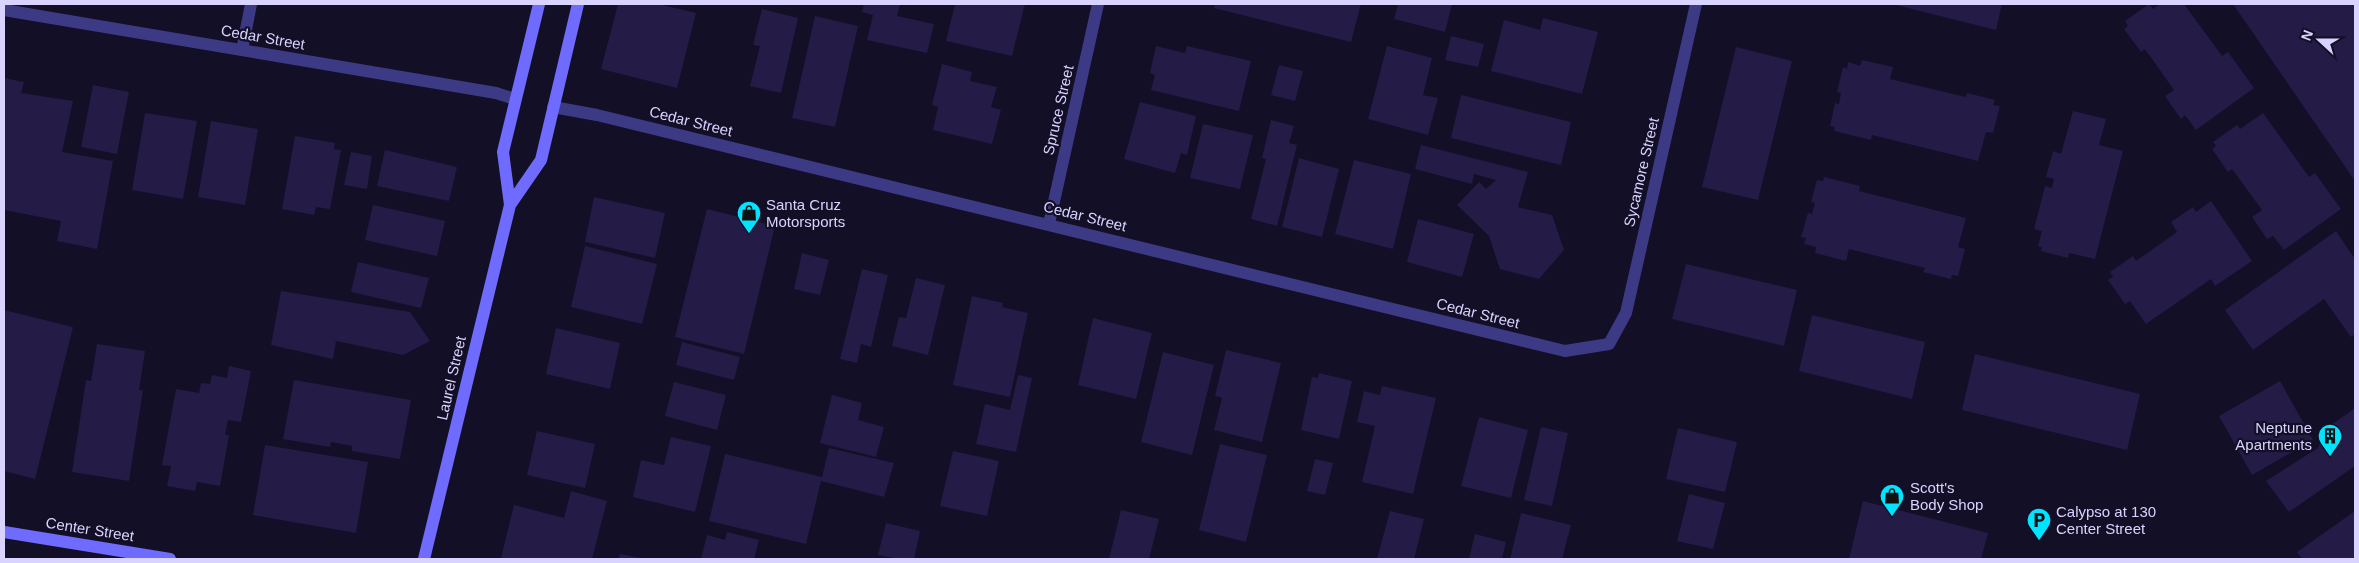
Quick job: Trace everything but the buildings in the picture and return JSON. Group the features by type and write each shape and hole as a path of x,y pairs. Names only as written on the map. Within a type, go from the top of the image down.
{"main road":[{"name":"Laurel Street","path":"510,205 503,152 539,4"},
{"name":"Laurel Street","path":"424,559 510,205 540,160 578,4"},
{"name":"Center Street","path":"4,532 170,559"}],"street":[{"path":"242,50 251,4"},
{"name":"Spruce Street","path":"1049,224 1098,4"},
{"name":"Sycamore Street","path":"1609,344 1626,313 1696,4"},
{"name":"Cedar Street","path":"4,10 496,93 516,98"},
{"name":"Cedar Street","path":"553,107 597,114 1566,351 1609,344"}],"place":[{"name":"Santa Cruz Motorsports","path":"749,234"},
{"name":"Neptune Apartments","path":"2330,457"},
{"name":"Scott's Body Shop","path":"1892,517"},
{"name":"Calypso at 130 Center Street","path":"2039,541"}]}
